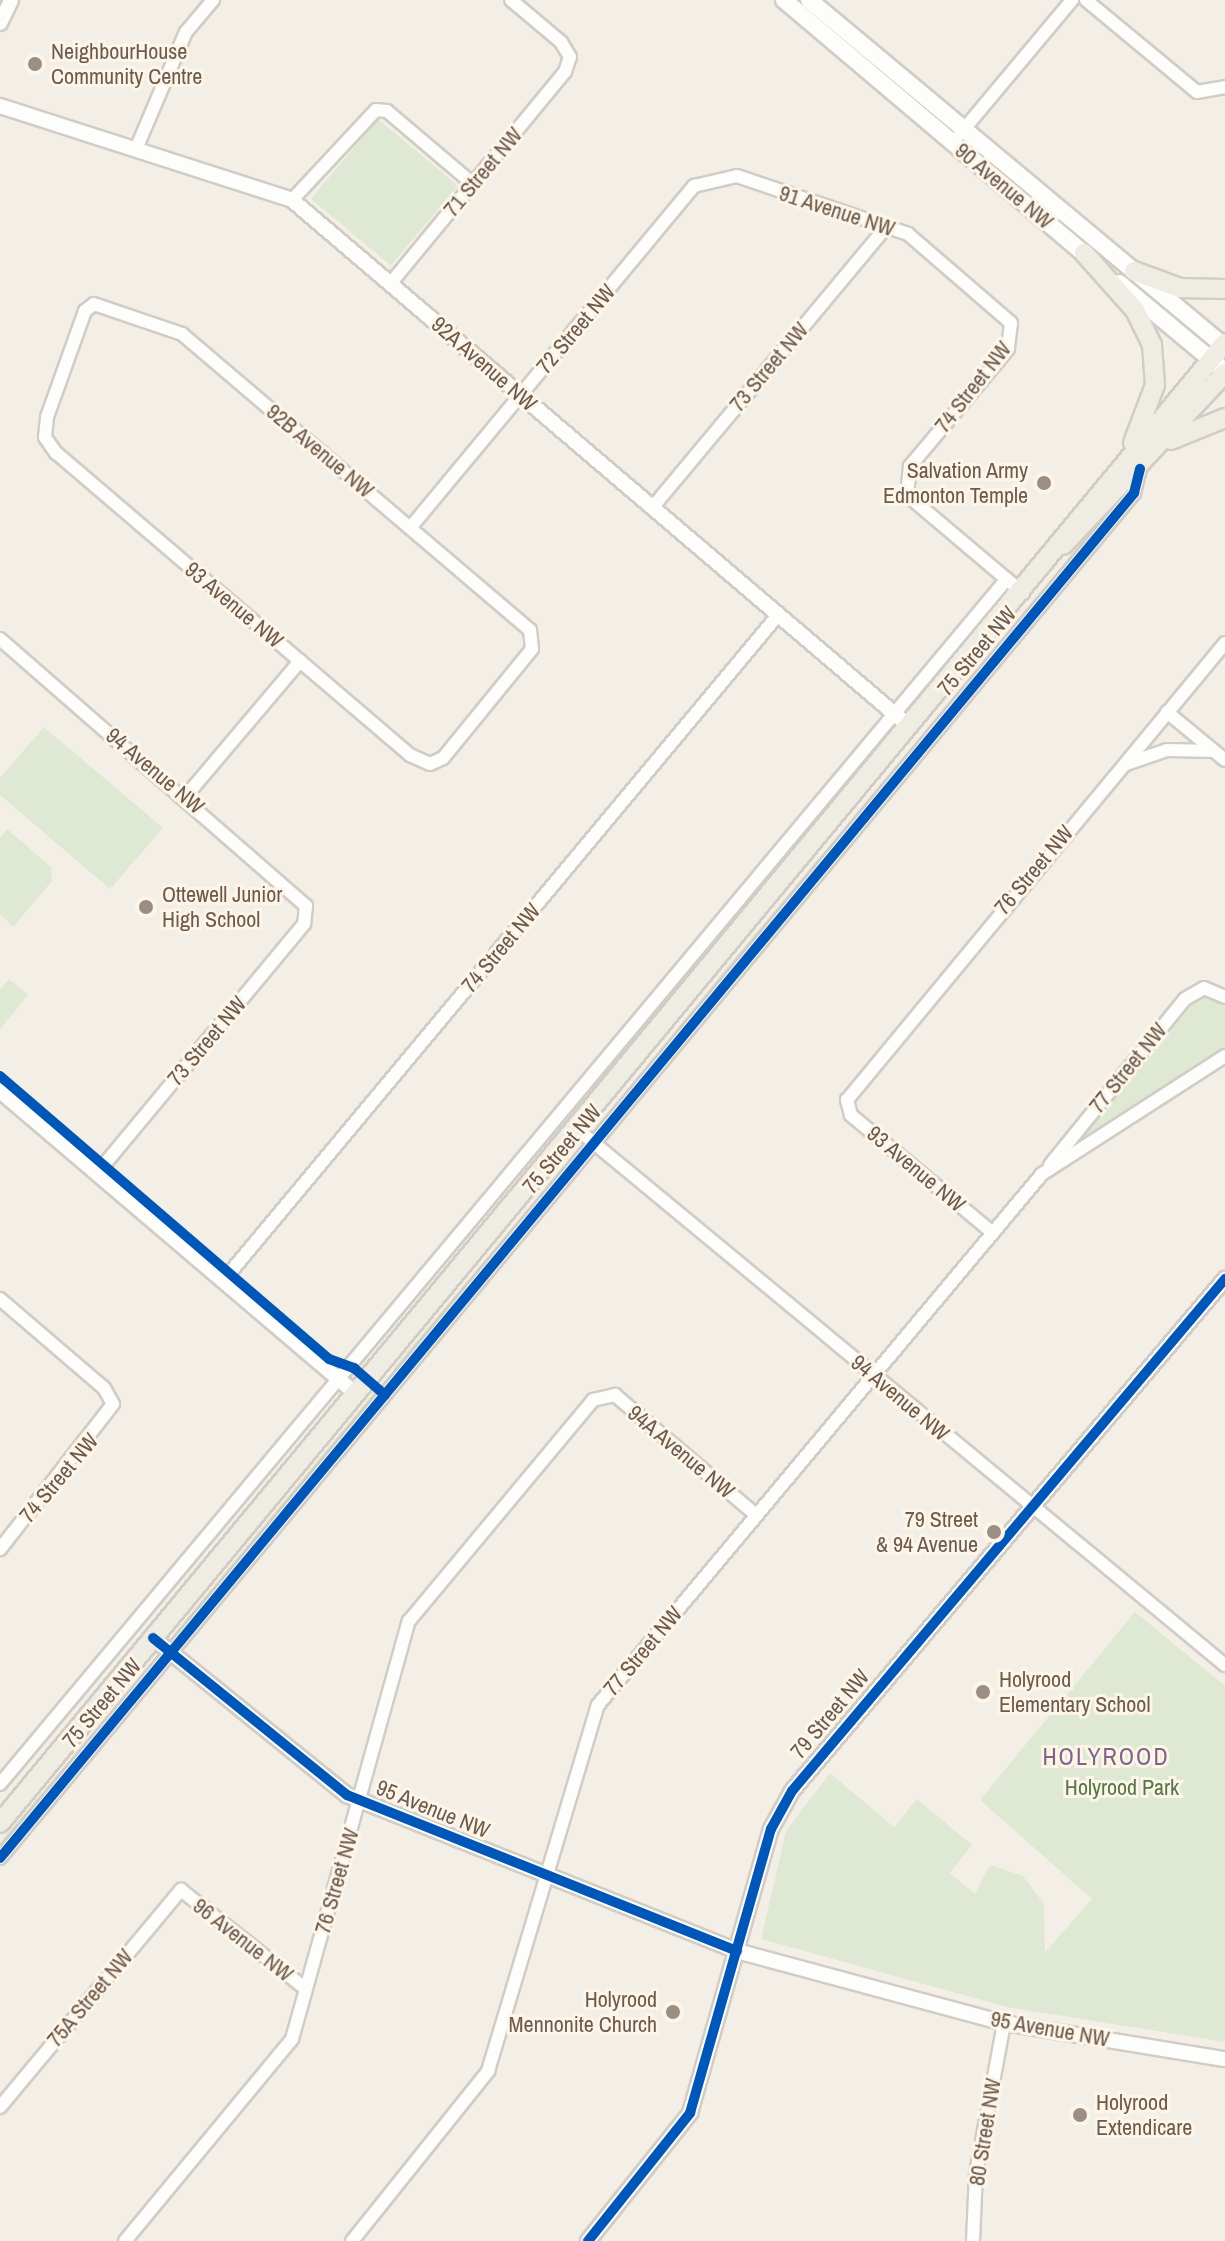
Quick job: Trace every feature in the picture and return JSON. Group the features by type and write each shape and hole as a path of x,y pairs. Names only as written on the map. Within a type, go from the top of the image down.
{"main road":[{"name":"90 Avenue NW","path":"784,0 1134,271 1224,345"},
{"name":"90 Avenue NW","path":"809,0 1084,253 1220,368"},
{"path":"1084,253 1135,310 1152,345 1155,385 1133,465"},
{"path":"1134,271 1180,288 1225,289"},
{"name":"75 Street NW","path":"1133,465 1161,446 1220,368 1224,345"},
{"name":"75 Street NW","path":"0,1823 910,727 1063,545 1220,368"},
{"path":"1161,446 1225,418"}],"street":[{"path":"0,23 11,0"},
{"path":"136,149 186,32 213,0"},
{"name":"71 Street NW","path":"390,284 473,184 570,57 511,0"},
{"path":"958,136 1072,0"},
{"path":"1086,0 1197,92 1212,95 1225,87"},
{"name":"92A Avenue NW","path":"0,106 292,200 910,727"},
{"path":"292,200 376,110 387,111 473,184"},
{"name":"91 Avenue NW","path":"717,175 908,234 969,286 1015,334"},
{"name":"72 Street NW","path":"410,528 694,186 717,175"},
{"name":"73 Street NW","path":"652,508 886,227"},
{"name":"92B Avenue NW","path":"45,437 85,311 94,304 182,334 530,630 532,649 430,764"},
{"name":"74 Street NW","path":"1007,579 907,495 907,480 910,466 1015,334"},
{"name":"93 Avenue NW","path":"45,437 300,661 430,764"},
{"name":"75 Street NW","path":"0,1858 1134,493 1133,465"},
{"path":"1007,579 1023,593"},
{"name":"75 Street NW","path":"0,1784 892,712 1007,579"},
{"name":"74 Street NW","path":"223,1281 778,615"},
{"name":"94 Avenue NW","path":"0,639 186,796 306,906"},
{"name":"76 Street NW","path":"847,1100 1225,643"},
{"path":"186,796 300,661"},
{"path":"1167,712 1220,755"},
{"path":"1123,765 1167,750 1220,755"},
{"name":"73 Street NW","path":"97,1173 304,924 306,906"},
{"name":"77 Street NW","path":"352,2241 488,2071 598,1705 1185,999 1204,988 1225,997"},
{"name":"77 Street NW","path":"1042,1174 1225,1056"},
{"path":"0,1091 356,1394"},
{"name":"93 Avenue NW","path":"847,1100 851,1115 993,1233"},
{"name":"94 Avenue NW","path":"577,1129 1225,1665"},
{"name":"79 Street NW","path":"588,2241 690,2113 785,1802 1030,1506 1225,1279"},
{"name":"74 Street NW","path":"0,1299 104,1388 113,1404 0,1549"},
{"name":"76 Street NW","path":"125,2241 292,2039 409,1621 604,1393"},
{"name":"94A Avenue NW","path":"604,1393 756,1515"},
{"name":"95 Avenue NW","path":"153,1638 325,1783 359,1801 737,1951 1004,2023 1225,2059"},
{"name":"96 Avenue NW","path":"181,1890 306,1989"},
{"name":"75A Street NW","path":"0,2107 181,1890"},
{"name":"80 Street NW","path":"973,2241 977,2162 1004,2023"}],"green space":[{"path":"378,119 458,186 391,266 311,199"},
{"path":"1086,543 597,1130 727,967"},
{"path":"44,727 163,828 110,889 0,795 0,778"},
{"path":"7,829 51,867 52,881 13,927 0,914 0,838"},
{"path":"9,979 28,995 0,1029 0,989"},
{"path":"1201,994 1225,1005 1225,1048 1083,1137"},
{"path":"577,1154 383,1389 396,1365"},
{"path":"375,1391 378,1394 172,1639 173,1635"},
{"name":"Holyrood Park","path":"1135,1612 1225,1686 1225,2042 1007,2007 761,1939 786,1831 830,1773 894,1827 917,1799 972,1845 950,1873 975,1894 990,1865 1023,1876 1044,1904 1045,1952 1092,1899 980,1800"},
{"path":"152,1663 152,1666 0,1850 0,1842"}],"cycle path":[{"path":"0,1858 1134,493 1140,469"},
{"path":"0,1076 329,1359 354,1368 385,1395"},
{"path":"588,2241 690,2113 771,1829 792,1791 1225,1279"},
{"path":"153,1638 347,1795 737,1951"}],"place":[{"name":"NeighbourHouse Community Centre","path":"35,64"},
{"name":"Salvation Army Edmonton Temple","path":"1044,483"},
{"name":"Ottewell Junior High School","path":"146,907"},
{"name":"79 Street & 94 Avenue","path":"994,1532"},
{"name":"Holyrood Elementary School","path":"983,1692"},
{"name":"Holyrood Mennonite Church","path":"673,2012"},
{"name":"Holyrood Extendicare","path":"1080,2115"}],"district":[{"name":"HOLYROOD","path":"1106,1757"}]}
